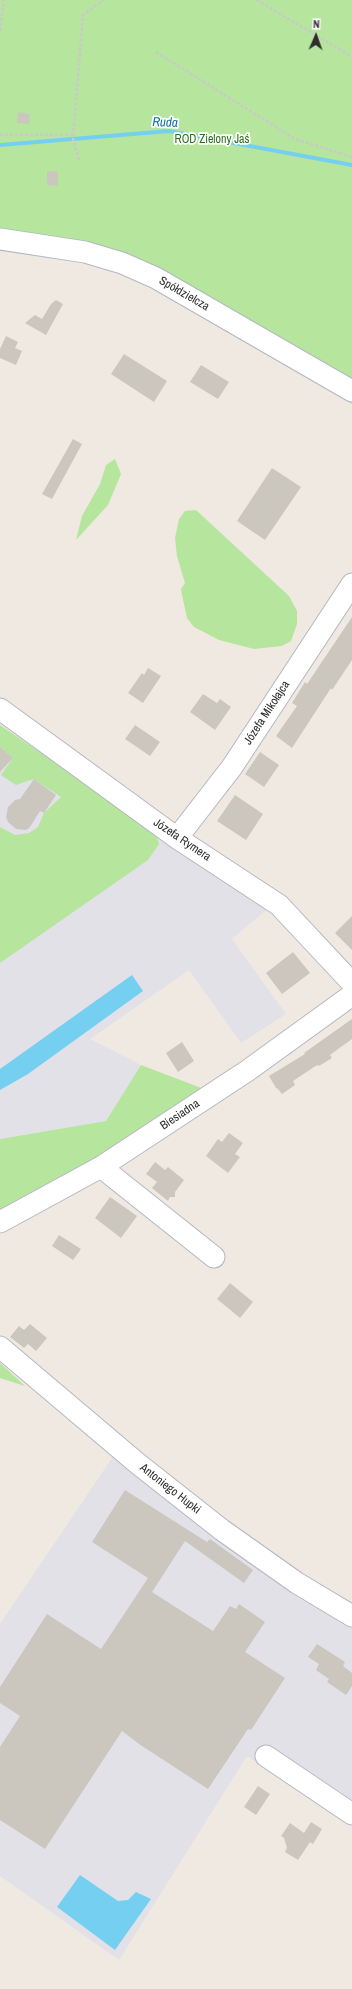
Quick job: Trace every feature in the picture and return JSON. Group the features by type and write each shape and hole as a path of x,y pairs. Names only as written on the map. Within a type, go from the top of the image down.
{"street":[{"name":"Spółdzielcza","path":"0,239 85,252 122,263 156,278 352,391"},
{"name":"Józefa Mikołajca","path":"177,838 232,767 352,584"},
{"name":"Józefa Rymera","path":"0,709 177,838 279,905 352,983"},
{"name":"Biesiadna","path":"0,1222 101,1167 247,1071 352,996"},
{"path":"101,1167 214,1257"},
{"name":"Antoniego Hupki","path":"0,1347 137,1463 222,1530 297,1583 352,1616"},
{"path":"266,1756 352,1814"}],"path":[{"path":"0,31 4,0"},
{"path":"79,160 73,134 83,15 103,0"},
{"path":"257,0 352,57"},
{"path":"156,52 295,139 352,157"},
{"path":"0,135 73,134"}],"shaded area":[{"path":"0,727 50,763 271,906 232,939 286,1014 241,1043 189,970 90,1039 141,1065 107,1121 0,1139"},
{"path":"114,1455 352,1626 352,1825 247,1756 119,1960 0,1876 0,1624"}],"green space":[{"name":"ROD Zielony Jaś","path":"0,0 352,0 352,404 150,266 0,234"},
{"path":"115,459 121,474 108,505 76,540 82,516 100,484 106,465"},
{"path":"196,510 289,596 297,611 297,624 291,641 282,646 254,649 219,640 194,627 187,618 181,589 185,583 177,556 175,538 179,519 185,511"},
{"path":"0,725 155,831 159,844 148,860 0,963 0,827 15,835 29,833 38,827 44,813 61,797 34,779 16,785 1,775 13,758 0,747"},
{"path":"141,1065 204,1089 0,1229 0,1139 106,1121"},
{"path":"0,1363 25,1386 0,1378"}],"water":[{"path":"132,975 143,991 28,1074 0,1090 0,1069"},
{"path":"80,1875 118,1901 128,1900 136,1892 151,1899 115,1950 57,1907"}],"building":[{"path":"18,112 30,114 29,124 17,123"},
{"path":"47,171 58,172 58,186 47,185"},
{"path":"56,300 63,304 46,335 25,323 35,315 42,319 51,304"},
{"path":"6,336 18,342 15,348 22,351 16,365 0,358 0,349"},
{"path":"124,354 167,381 154,402 111,374"},
{"path":"201,365 229,382 218,399 190,382"},
{"path":"73,439 82,444 52,499 42,494"},
{"path":"272,468 301,487 265,540 237,521"},
{"path":"352,617 352,660 332,690 331,688 292,748 276,736 297,706 292,703 305,682 307,684"},
{"path":"148,668 161,676 143,703 128,693 142,673 144,675"},
{"path":"203,694 217,703 220,699 231,707 215,730 190,712"},
{"path":"135,725 160,742 150,756 125,739"},
{"path":"0,747 13,758 0,772"},
{"path":"260,752 279,765 264,787 245,774"},
{"path":"34,779 56,795 44,813 40,811 30,827 26,830 16,829 8,822 6,817 8,807 15,800 20,799"},
{"path":"235,795 263,814 246,840 217,821"},
{"path":"352,916 352,950 335,933"},
{"path":"293,952 310,973 282,994 266,973"},
{"path":"352,1019 352,1039 330,1055 332,1058 319,1066 314,1067 293,1081 295,1085 282,1094 276,1088 269,1076 305,1054 304,1053"},
{"path":"182,1042 194,1061 178,1072 166,1053"},
{"path":"229,1133 243,1143 235,1154 240,1157 228,1173 206,1156 218,1139 222,1142"},
{"path":"155,1162 165,1170 168,1167 184,1180 175,1192 175,1197 170,1197 168,1201 152,1188 157,1182 146,1174"},
{"path":"110,1197 137,1216 121,1238 95,1218"},
{"path":"59,1235 81,1249 73,1260 52,1246"},
{"path":"230,1283 253,1302 240,1318 217,1299"},
{"path":"30,1324 47,1338 36,1351 28,1344 24,1348 10,1337 19,1326 24,1330"},
{"path":"125,1490 207,1542 210,1539 253,1570 244,1583 185,1541 152,1592 213,1631 230,1606 236,1609 239,1604 265,1622 245,1652 285,1678 251,1730 248,1729 208,1789 139,1744 122,1731 45,1849 0,1820 0,1747 20,1716 0,1703 0,1687 47,1614 101,1649 148,1578 92,1542"},
{"path":"317,1644 345,1662 343,1666 352,1673 352,1686 346,1695 327,1682 329,1679 316,1670 319,1664 308,1657"},
{"path":"258,1786 270,1794 256,1815 244,1807"},
{"path":"311,1822 322,1829 313,1844 310,1842 298,1860 285,1852 287,1848 284,1838 281,1836 290,1823 304,1833"}],"waterway":[{"name":"Ruda","path":"0,145 169,131 352,165"}]}
